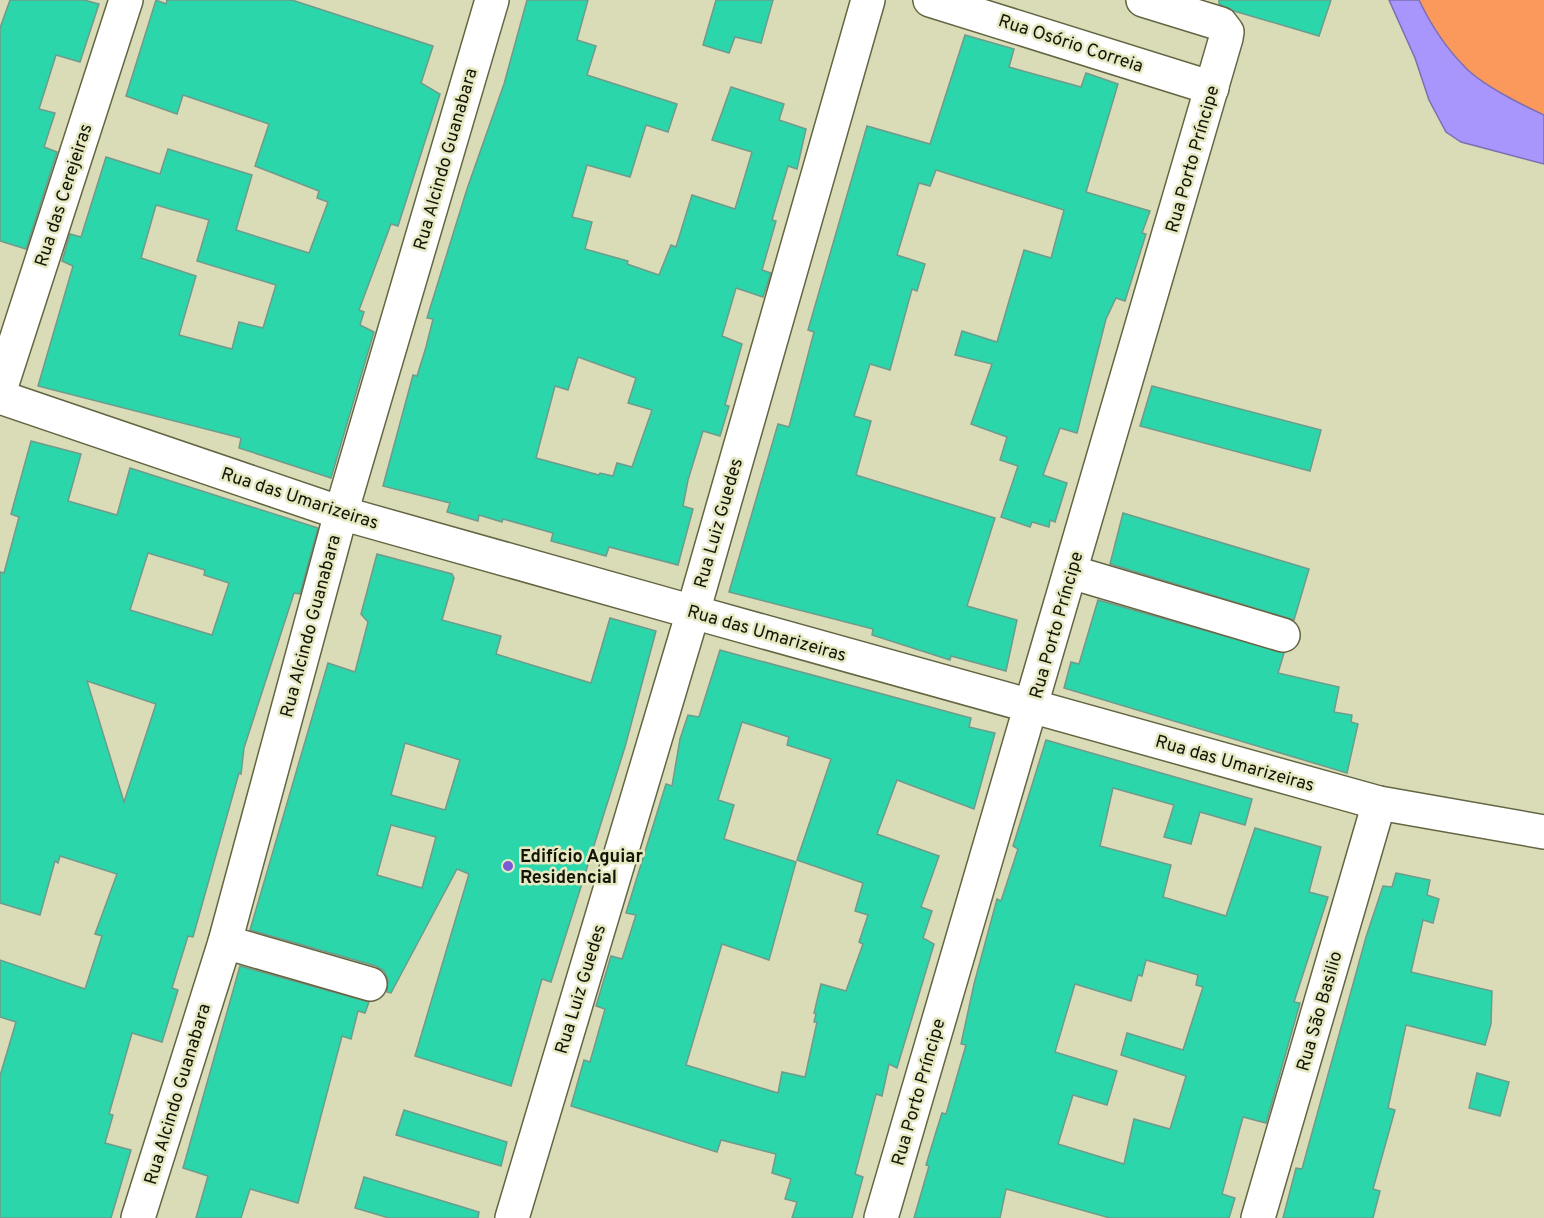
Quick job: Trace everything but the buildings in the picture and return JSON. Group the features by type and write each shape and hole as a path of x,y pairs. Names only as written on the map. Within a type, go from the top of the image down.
{"street":[{"name":"Rua das Cerejeiras","path":"0,390 126,0"},
{"name":"Rua Alcindo Guanabara","path":"138,1218 225,942 341,513 492,0"},
{"name":"Rua Luiz Guedes","path":"512,1218 693,612 868,0"},
{"name":"Rua Osório Correia","path":"930,0 994,18 1212,88"},
{"name":"Rua Porto Príncipe","path":"881,1218 1033,706 1227,32 1221,24 1143,0"},
{"name":"Rua das Umarizeiras","path":"0,397 341,513 1379,803 1544,832"},
{"path":"1071,572 1283,635"},
{"name":"Rua São Basilio","path":"1258,1218 1379,803"},
{"path":"225,942 370,984"}],"shaded area":[{"path":"1389,0 1419,0 1445,43 1471,73 1502,94 1544,115 1544,164 1461,142 1446,132 1429,100 1415,58"},
{"path":"1419,0 1544,0 1544,115 1502,94 1471,73 1445,43"}],"place":[{"name":"Edifício Aguiar Residencial","path":"508,866"}]}
